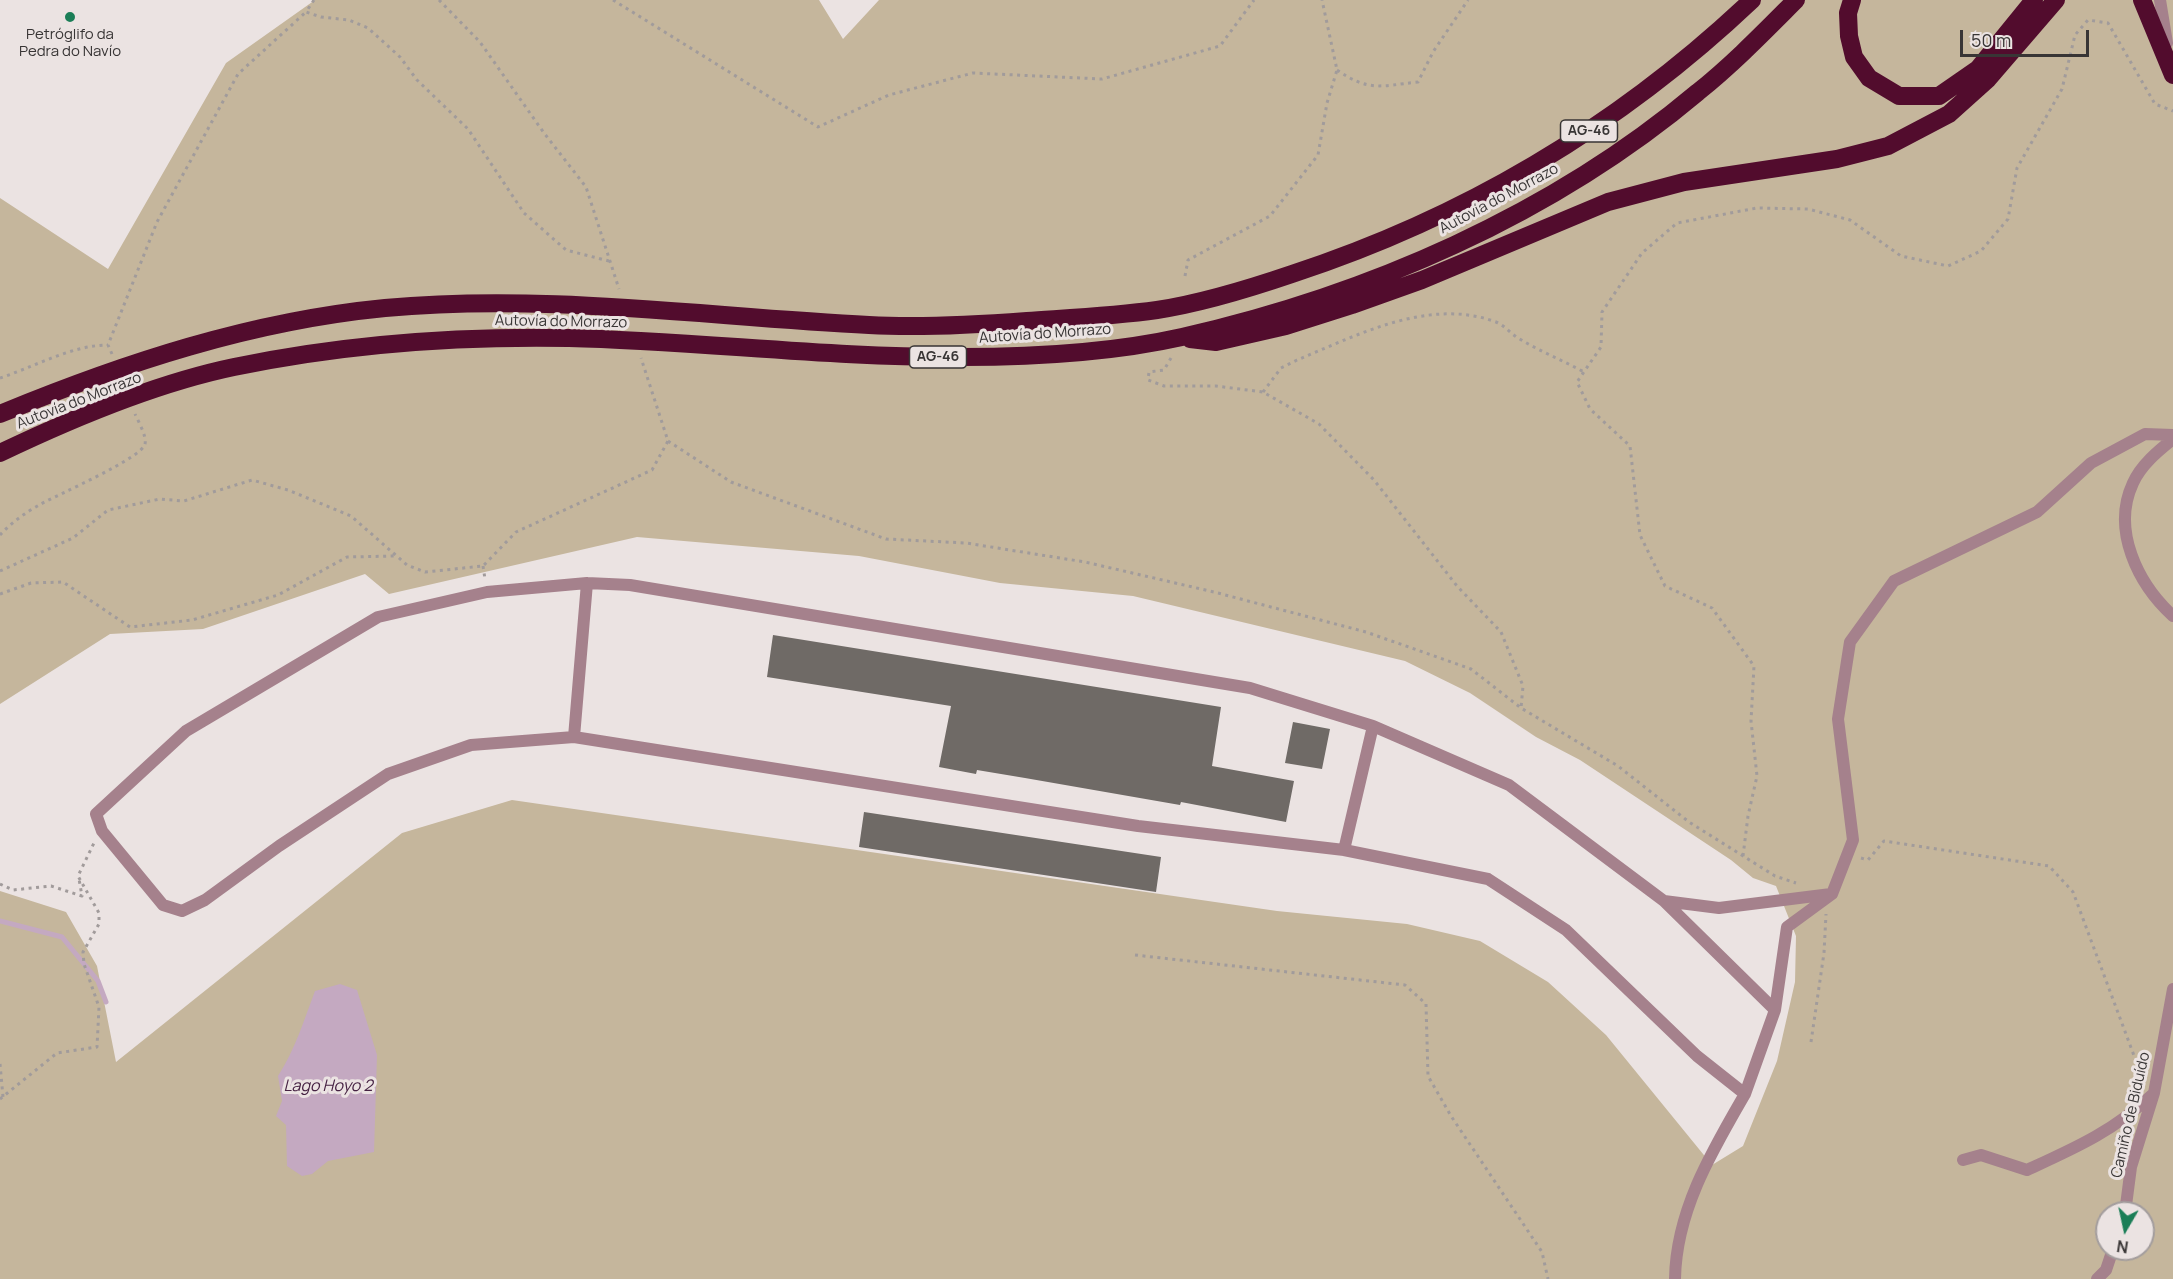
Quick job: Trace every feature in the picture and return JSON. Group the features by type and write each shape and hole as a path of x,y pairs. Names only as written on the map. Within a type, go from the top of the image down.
{"highway":[{"name":"Autovía do Morrazo","path":"0,414 73,384 168,352 296,319 386,308 490,303 661,309 870,325 956,326 1160,310 1246,290 1405,233 1506,183 1597,126 1685,60 1752,0"},
{"name":"Autovía do Morrazo","path":"0,453 81,417 142,395 230,368 326,351 403,342 570,338 879,356 964,357 1178,347 1346,290 1443,250 1553,192 1639,137 1695,95 1739,57 1796,0"},
{"path":"1852,0 1848,13 1849,36 1854,57 1869,78 1899,96 1939,96 1978,69 2034,0"},
{"path":"1178,347 1216,342 1286,326 1352,305 1422,280 1608,202 1684,182 1837,159 1888,146 1949,114 1988,79 2056,0"},
{"path":"2142,0 2173,75"}],"street":[{"path":"2160,0 2173,70"},
{"path":"1675,1279 1676,1252 1703,1167 1745,1094 1775,1010 1787,927 1828,897 1853,840 1838,719 1850,642 1894,581 2037,512 2091,463 2145,434 2173,437"},
{"path":"2173,437 2144,466 2134,481 2128,496 2126,519 2126,538 2135,564 2155,598 2173,616"},
{"path":"574,737 587,583"},
{"path":"1745,1094 1697,1056 1566,930 1488,879 1344,850 1138,826 574,737 471,745 388,774 279,846 205,900 182,911 163,905 102,831 96,814 186,731 378,617 487,592 587,583 630,585 1250,688 1373,726 1509,785 1664,901 1775,1010"},
{"path":"1344,850 1373,726"},
{"path":"1664,901 1719,908 1828,897"},
{"name":"Camiño de Biduído","path":"2127,1201 2132,1167 2154,1093 2173,988"},
{"path":"1963,1160 1981,1155 2027,1170 2098,1137 2130,1115 2154,1093"},
{"path":"2097,1279 2106,1270 2109,1261"}],"path":[{"path":"0,378 96,345 108,345 157,222 238,74 306,12 314,0"},
{"path":"439,0 480,42 544,133 586,187 614,276"},
{"path":"613,0 818,127 889,95 973,73 1102,79 1209,49 1220,45 1254,0"},
{"path":"1185,276 1188,260 1270,216 1318,155 1327,103 1337,70 1323,0"},
{"path":"1337,70 1358,84 1381,86 1418,82 1433,52 1468,0"},
{"path":"306,12 368,27 400,57 417,80 468,129 524,213 566,250 609,261"},
{"path":"1743,856 1748,816 1757,776 1751,721 1754,666 1712,608 1665,586 1640,535 1630,446 1590,409 1577,382 1601,347 1602,312 1642,253 1677,223 1757,208 1808,209 1850,220 1901,256 1948,266 1981,251 2008,219 2017,168 2062,89 2075,35 2088,20 2108,23 2155,104 2173,111"},
{"path":"1263,392 1281,368 1297,360 1404,320 1428,314 1472,315 1498,322 1517,338 1584,372"},
{"path":"1178,347 1164,370 1149,372 1148,380 1164,386 1216,386 1263,392 1319,424 1374,480 1457,586 1501,632 1523,686 1521,708"},
{"path":"651,387 668,441 731,482 885,539 966,543 1085,562 1366,632 1471,669 1521,708 1618,766 1689,822 1775,876 1804,885"},
{"path":"0,535 39,505 109,470 141,451 145,444 144,438"},
{"path":"0,571 73,538 108,510 160,499 184,501 252,480 288,490 351,516 407,565 425,572 483,566 516,532 651,470 668,441"},
{"path":"0,594 31,583 63,582 130,627 192,620 278,595 347,557 396,556"},
{"path":"0,884 13,890 51,886 82,896 78,876 88,853 102,831"},
{"path":"1848,854 1868,860 1884,841 2049,866 2073,892 2141,1074 2149,1078 2157,1076"},
{"path":"1,1098 57,1053 97,1047 99,1007 84,964 83,952 99,924 99,913 78,876"},
{"path":"1811,1042 1824,953 1828,897"},
{"path":"1135,955 1405,985 1426,1004 1428,1076 1451,1116 1542,1252 1548,1279"},
{"path":"0,1064 1,1098"}],"shaded area":[{"path":"315,0 819,0 843,39 879,0 2173,0 2173,1279 0,1279 0,891 66,912 97,966 116,1062 402,833 512,800 1277,911 1407,924 1480,941 1548,982 1606,1035 1712,1165 1743,1146 1777,1061 1795,982 1796,936 1776,886 1753,878 1731,860 1580,760 1536,737 1470,693 1405,661 1133,596 1000,583 859,556 637,537 389,594 365,574 203,629 110,634 0,704 0,198 108,269 226,63"}],"water":[{"name":"Lago Hoyo 2","path":"340,984 357,990 377,1055 374,1152 328,1161 312,1174 302,1176 287,1166 286,1125 276,1116 282,1101 278,1076 294,1045 315,991"}],"building":[{"path":"773,635 1221,707 1212,766 1294,781 1286,822 1181,802 1180,805 977,770 976,774 939,767 951,706 767,677"},
{"path":"1293,722 1330,729 1322,769 1285,763"},
{"path":"864,812 1161,857 1156,892 859,847"}],"waterway":[{"path":"0,921 62,937 98,981 106,1002"}],"place":[{"name":"Petróglifo da Pedra do Navío","path":"70,17"}]}
